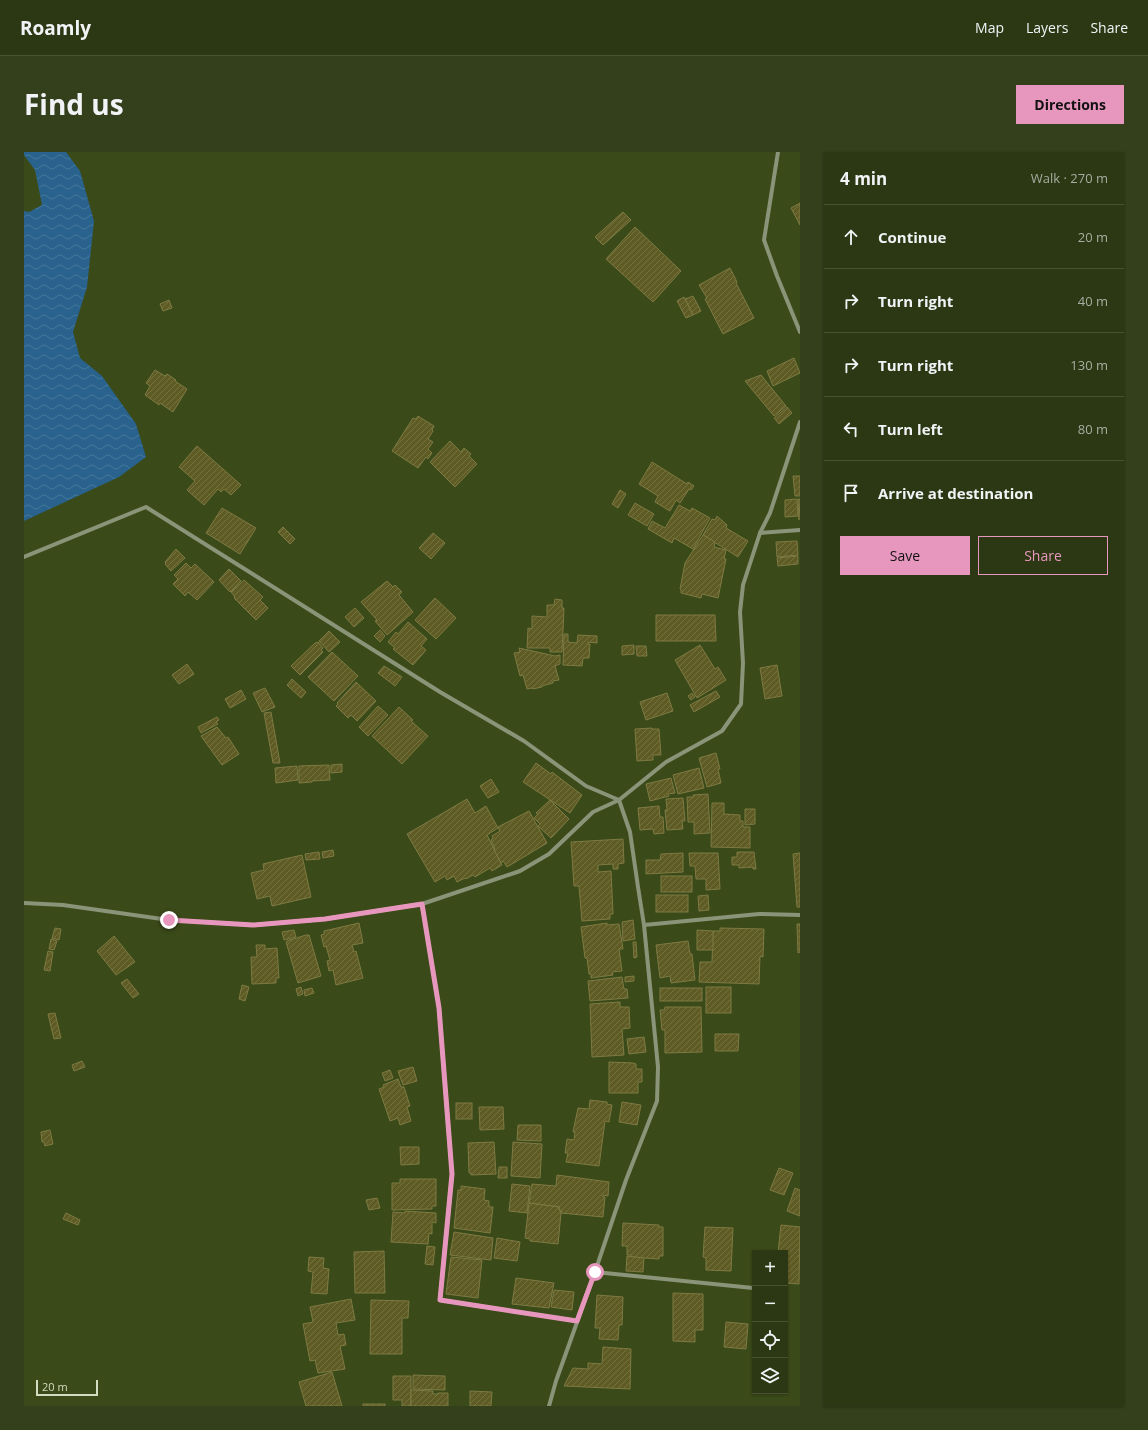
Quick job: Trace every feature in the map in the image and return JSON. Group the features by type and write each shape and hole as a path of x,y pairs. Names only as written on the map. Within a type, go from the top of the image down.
{"street":[{"path":"778,152 764,240 800,332"},
{"path":"24,902 63,905 169,920 253,925 325,919 422,904 520,872 549,854 593,812 619,800 666,762 722,731 740,704 743,663 740,612 743,585 760,533 770,513 800,422"},
{"path":"24,556 146,507 440,692 524,741 586,786 619,800 630,832 644,925 658,1067 657,1102 626,1180 556,1381 549,1406"},
{"path":"760,533 800,530"},
{"path":"422,904 439,1008 452,1174 440,1300 577,1321"},
{"path":"644,925 759,914 800,915"},
{"path":"595,1272 752,1288"}],"water":[{"path":"24,152 66,152 80,171 94,221 87,287 73,332 80,358 102,376 136,424 146,457 119,477 24,521 24,211 29,212 42,205 35,170 24,155"}],"building":[{"path":"800,203 800,225 791,208"},
{"path":"623,212 631,220 603,245 595,237"},
{"path":"635,227 681,271 653,302 606,259"},
{"path":"730,268 754,318 723,334 705,299 707,298 699,285"},
{"path":"693,296 701,311 693,315 685,299"},
{"path":"684,297 693,315 686,318 677,301"},
{"path":"169,300 172,308 163,311 160,304"},
{"path":"794,358 800,373 773,386 767,371"},
{"path":"155,370 165,376 167,374 187,389 173,412 160,403 159,405 145,395 150,386 146,383"},
{"path":"761,375 786,406 774,416 745,381"},
{"path":"787,407 792,413 779,424 774,418"},
{"path":"418,416 434,426 428,439 433,442 428,449 432,453 428,459 426,457 418,468 392,451 413,418 416,419"},
{"path":"450,441 461,452 464,448 471,454 469,456 477,464 455,487 430,462"},
{"path":"197,446 241,485 231,495 224,489 221,492 218,489 204,505 187,490 195,481 179,467"},
{"path":"652,462 687,484 688,482 694,486 691,490 689,489 680,503 676,500 670,511 655,502 658,496 639,484"},
{"path":"793,476 800,476 800,496 795,496"},
{"path":"620,490 626,494 618,508 612,504"},
{"path":"797,499 798,516 785,517 785,500"},
{"path":"798,499 800,499 799,520"},
{"path":"635,503 654,514 647,526 628,515"},
{"path":"679,505 690,511 692,508 710,518 693,549 674,538 672,543 648,529 652,521 665,528"},
{"path":"222,508 256,528 240,554 206,533"},
{"path":"717,516 727,525 726,528 748,541 738,557 703,535 712,519 715,520"},
{"path":"283,527 295,539 290,544 278,532"},
{"path":"433,533 445,543 431,559 419,548"},
{"path":"703,535 715,542 714,547 726,550 724,559 726,559 718,598 702,594 701,598 681,593 680,589 685,563"},
{"path":"797,541 798,555 777,557 776,542"},
{"path":"176,549 185,558 171,571 165,562"},
{"path":"798,556 798,564 778,566 777,558"},
{"path":"186,563 191,568 195,564 214,582 197,600 188,592 185,596 173,584 178,579 174,575"},
{"path":"229,569 241,581 230,592 219,580"},
{"path":"244,580 263,597 260,600 268,608 256,620 234,598 235,597 231,592"},
{"path":"387,581 393,587 395,585 402,592 399,595 413,612 387,635 375,621 377,620 361,602"},
{"path":"435,598 456,618 436,639 415,620"},
{"path":"555,599 562,600 562,608 564,608 562,652 550,652 550,648 527,648 528,628 532,629 532,616 547,617 547,605 554,605"},
{"path":"355,608 364,618 354,627 345,617"},
{"path":"656,615 715,615 716,641 656,641"},
{"path":"408,622 427,639 421,646 426,650 413,665 393,649 395,648 388,642 396,632 398,634"},
{"path":"380,630 385,636 380,642 374,636"},
{"path":"329,631 340,642 329,652 319,641"},
{"path":"564,634 568,634 568,642 577,643 578,635 597,636 597,643 588,642 588,644 590,644 589,658 583,658 582,666 563,665"},
{"path":"318,642 323,648 321,650 323,652 300,675 291,666 315,643"},
{"path":"634,645 634,654 622,655 622,646"},
{"path":"700,645 715,669 718,667 726,680 697,698 675,660"},
{"path":"636,646 646,646 647,656 637,656"},
{"path":"519,648 555,656 560,655 560,664 555,666 559,680 553,681 553,683 542,687 527,689 523,675 520,676 514,653 520,652"},
{"path":"332,652 358,676 334,701 308,677"},
{"path":"187,664 194,674 179,684 172,675"},
{"path":"777,665 782,696 765,699 760,668"},
{"path":"384,666 402,677 395,686 378,673"},
{"path":"292,679 306,692 301,698 287,685"},
{"path":"356,682 376,701 357,721 351,715 348,718 336,706"},
{"path":"265,688 275,707 262,712 253,693"},
{"path":"241,690 246,699 230,708 225,699"},
{"path":"716,691 720,697 694,712 690,705"},
{"path":"667,693 673,711 646,720 640,702"},
{"path":"692,693 695,697 691,700 688,696"},
{"path":"378,706 388,715 368,736 359,727"},
{"path":"399,707 413,720 411,721 428,736 402,764 372,736"},
{"path":"271,712 280,763 273,763 264,713"},
{"path":"217,717 219,720 216,722 218,724 201,733 198,727"},
{"path":"217,727 226,738 228,737 239,754 222,765 201,736"},
{"path":"635,729 659,729 661,755 653,755 653,760 637,761"},
{"path":"716,753 720,769 718,769 721,783 707,787 699,758"},
{"path":"536,763 551,774 552,772 582,795 570,813 523,782"},
{"path":"342,764 342,772 331,773 331,765"},
{"path":"329,765 330,780 299,783 299,766"},
{"path":"297,766 298,780 276,783 275,768"},
{"path":"699,768 704,788 678,794 673,775"},
{"path":"671,778 675,793 650,801 646,784"},
{"path":"491,779 499,792 488,798 480,786"},
{"path":"708,794 710,833 694,834 694,822 688,822 687,797"},
{"path":"683,798 685,821 682,821 683,829 667,830 665,810 667,810 666,799"},
{"path":"467,799 475,813 486,806 498,828 487,835 502,865 492,871 490,868 475,877 473,875 457,882 454,876 447,880 445,876 435,882 407,834"},
{"path":"550,800 569,819 551,838 538,826 540,824 534,818 538,814 536,813"},
{"path":"712,803 724,803 724,814 740,815 740,821 743,821 743,827 750,827 750,848 711,847"},
{"path":"659,806 660,817 663,817 664,833 654,834 653,829 640,830 638,808"},
{"path":"745,809 755,809 755,824 745,825"},
{"path":"529,811 547,843 507,867 503,861 501,863 494,850 495,849 491,840 493,838 492,836 500,831 498,827"},
{"path":"623,839 624,863 618,864 618,869 613,869 613,864 598,865 598,872 611,871 613,914 610,914 610,919 582,921 579,886 574,886 571,842"},
{"path":"333,850 334,856 323,858 322,852"},
{"path":"319,852 320,859 306,860 305,854"},
{"path":"737,852 754,852 756,869 753,869 753,867 739,868 739,865 732,865 732,857 737,857"},
{"path":"683,853 683,872 646,874 646,860 660,860 661,854"},
{"path":"689,853 718,853 720,889 706,890 706,879 696,879 695,866 690,866"},
{"path":"800,853 800,907 797,907 793,854"},
{"path":"302,855 311,897 272,906 270,896 257,899 251,873 264,870 263,864"},
{"path":"661,876 692,876 692,892 661,892"},
{"path":"656,895 688,895 688,912 656,912"},
{"path":"708,895 709,910 699,911 698,896"},
{"path":"633,920 635,939 623,941 622,922"},
{"path":"359,923 363,943 352,945 354,952 356,951 363,978 336,985 333,970 329,971 327,961 330,960 326,946 324,947 321,935 324,934 324,931"},
{"path":"607,923 607,925 619,924 623,949 619,949 622,971 612,972 613,975 591,978 587,958 585,958 581,927"},
{"path":"797,924 800,924 800,952 798,953"},
{"path":"55,928 61,929 59,940 52,938"},
{"path":"720,928 764,929 763,957 760,956 759,984 699,982 700,962 712,962 713,931 720,931"},
{"path":"294,930 296,937 284,940 282,932"},
{"path":"697,930 713,931 713,950 697,950"},
{"path":"309,935 321,976 298,983 286,942"},
{"path":"114,936 135,962 116,975 97,951"},
{"path":"51,939 57,941 54,950 49,949"},
{"path":"688,941 690,954 692,954 695,980 671,983 670,976 660,978 656,945"},
{"path":"633,942 636,942 637,957 634,958"},
{"path":"256,945 265,945 265,949 277,948 279,978 276,978 276,983 252,984 251,957 257,957"},
{"path":"48,951 53,952 50,971 44,970"},
{"path":"634,976 634,981 625,982 625,977"},
{"path":"622,977 624,989 627,989 628,998 590,1001 588,981"},
{"path":"127,979 139,994 133,998 121,983"},
{"path":"242,985 249,987 245,1001 239,999"},
{"path":"301,987 303,994 298,996 296,989"},
{"path":"706,987 731,987 731,1013 706,1013"},
{"path":"312,988 314,993 305,996 304,990"},
{"path":"660,988 702,988 702,1001 660,1001"},
{"path":"620,1002 620,1007 629,1007 630,1028 622,1029 624,1055 592,1057 590,1004"},
{"path":"665,1007 701,1007 702,1052 665,1053 665,1030 662,1030 660,1010 664,1010"},
{"path":"55,1013 61,1038 54,1039 48,1014"},
{"path":"715,1034 739,1034 738,1051 715,1051"},
{"path":"644,1037 646,1052 629,1054 627,1039"},
{"path":"82,1061 85,1067 74,1071 72,1065"},
{"path":"609,1062 633,1063 636,1064 636,1069 642,1069 642,1082 638,1082 638,1093 609,1093"},
{"path":"413,1067 417,1081 403,1085 398,1071"},
{"path":"390,1070 393,1078 385,1081 382,1073"},
{"path":"398,1079 401,1087 404,1087 410,1106 407,1107 411,1121 400,1125 398,1118 390,1121 379,1089 384,1087 383,1085"},
{"path":"590,1100 607,1102 607,1104 612,1105 609,1122 605,1121 599,1166 566,1162 568,1153 565,1153 567,1139 574,1140 575,1132 573,1132 578,1108 589,1109"},
{"path":"622,1102 641,1105 637,1125 619,1122"},
{"path":"456,1103 472,1103 472,1119 456,1119"},
{"path":"479,1107 503,1107 504,1129 480,1130"},
{"path":"518,1125 541,1125 541,1141 517,1140"},
{"path":"50,1130 53,1144 45,1146 44,1142 42,1142 41,1132"},
{"path":"494,1142 496,1174 471,1175 471,1173 469,1173 468,1143"},
{"path":"513,1142 542,1144 540,1178 511,1176"},
{"path":"400,1147 419,1147 419,1164 401,1165"},
{"path":"499,1167 507,1167 507,1178 498,1178"},
{"path":"779,1168 793,1173 784,1195 770,1190"},
{"path":"557,1175 609,1182 608,1196 603,1195 603,1197 605,1197 603,1217 561,1213 559,1207 529,1203 532,1184 556,1186"},
{"path":"400,1179 436,1179 436,1206 432,1206 432,1209 392,1210 392,1183 400,1183"},
{"path":"512,1184 530,1186 527,1213 509,1211"},
{"path":"461,1186 485,1189 484,1200 489,1201 489,1207 493,1207 490,1233 454,1228 458,1190 461,1190"},
{"path":"795,1188 800,1190 800,1216 787,1211"},
{"path":"377,1198 380,1208 369,1210 366,1200"},
{"path":"529,1203 559,1207 561,1213 558,1244 530,1241 530,1239 525,1238"},
{"path":"405,1211 436,1213 436,1223 432,1222 432,1234 429,1233 428,1244 391,1242 393,1212 405,1213"},
{"path":"66,1213 80,1220 78,1225 63,1219"},
{"path":"623,1223 659,1225 659,1227 663,1227 663,1256 659,1256 659,1259 630,1257 631,1255 627,1255 627,1246 622,1246"},
{"path":"781,1225 800,1227 799,1284 788,1283 788,1250 778,1250"},
{"path":"705,1227 733,1228 731,1271 706,1270 706,1258 703,1257"},
{"path":"454,1232 493,1238 491,1260 450,1255"},
{"path":"497,1238 520,1242 517,1261 494,1258"},
{"path":"427,1246 435,1247 433,1265 425,1264"},
{"path":"384,1251 385,1293 355,1293 354,1252"},
{"path":"627,1256 644,1258 643,1272 626,1271"},
{"path":"309,1257 324,1258 323,1268 329,1269 327,1294 311,1293 313,1272 308,1271"},
{"path":"451,1257 482,1260 478,1298 446,1294"},
{"path":"516,1278 554,1283 549,1308 512,1304"},
{"path":"554,1290 574,1292 572,1310 551,1307"},
{"path":"673,1293 703,1294 703,1330 695,1330 695,1342 673,1341"},
{"path":"597,1295 623,1297 622,1325 619,1325 618,1340 599,1339 600,1328 595,1328"},
{"path":"351,1299 355,1320 336,1323 338,1335 344,1334 346,1345 340,1346 345,1369 318,1373 315,1360 310,1361 303,1324 313,1322 310,1307"},
{"path":"371,1300 409,1301 408,1318 402,1318 402,1354 370,1354"},
{"path":"726,1322 748,1324 746,1349 724,1347"},
{"path":"603,1347 631,1349 630,1389 564,1386 573,1368 588,1369 588,1363 602,1364"},
{"path":"332,1372 342,1406 306,1406 299,1382"},
{"path":"413,1375 445,1376 445,1390 413,1389"},
{"path":"393,1376 411,1376 411,1406 402,1406 402,1400 393,1400"},
{"path":"411,1390 433,1391 433,1394 448,1393 448,1406 411,1406"},
{"path":"470,1391 492,1392 491,1406 470,1406"},
{"path":"363,1404 385,1404 385,1406 363,1406"}],"route":[{"path":"169,920 253,925 325,919 422,904 439,1008 452,1174 440,1300 577,1321 595,1272"}]}
